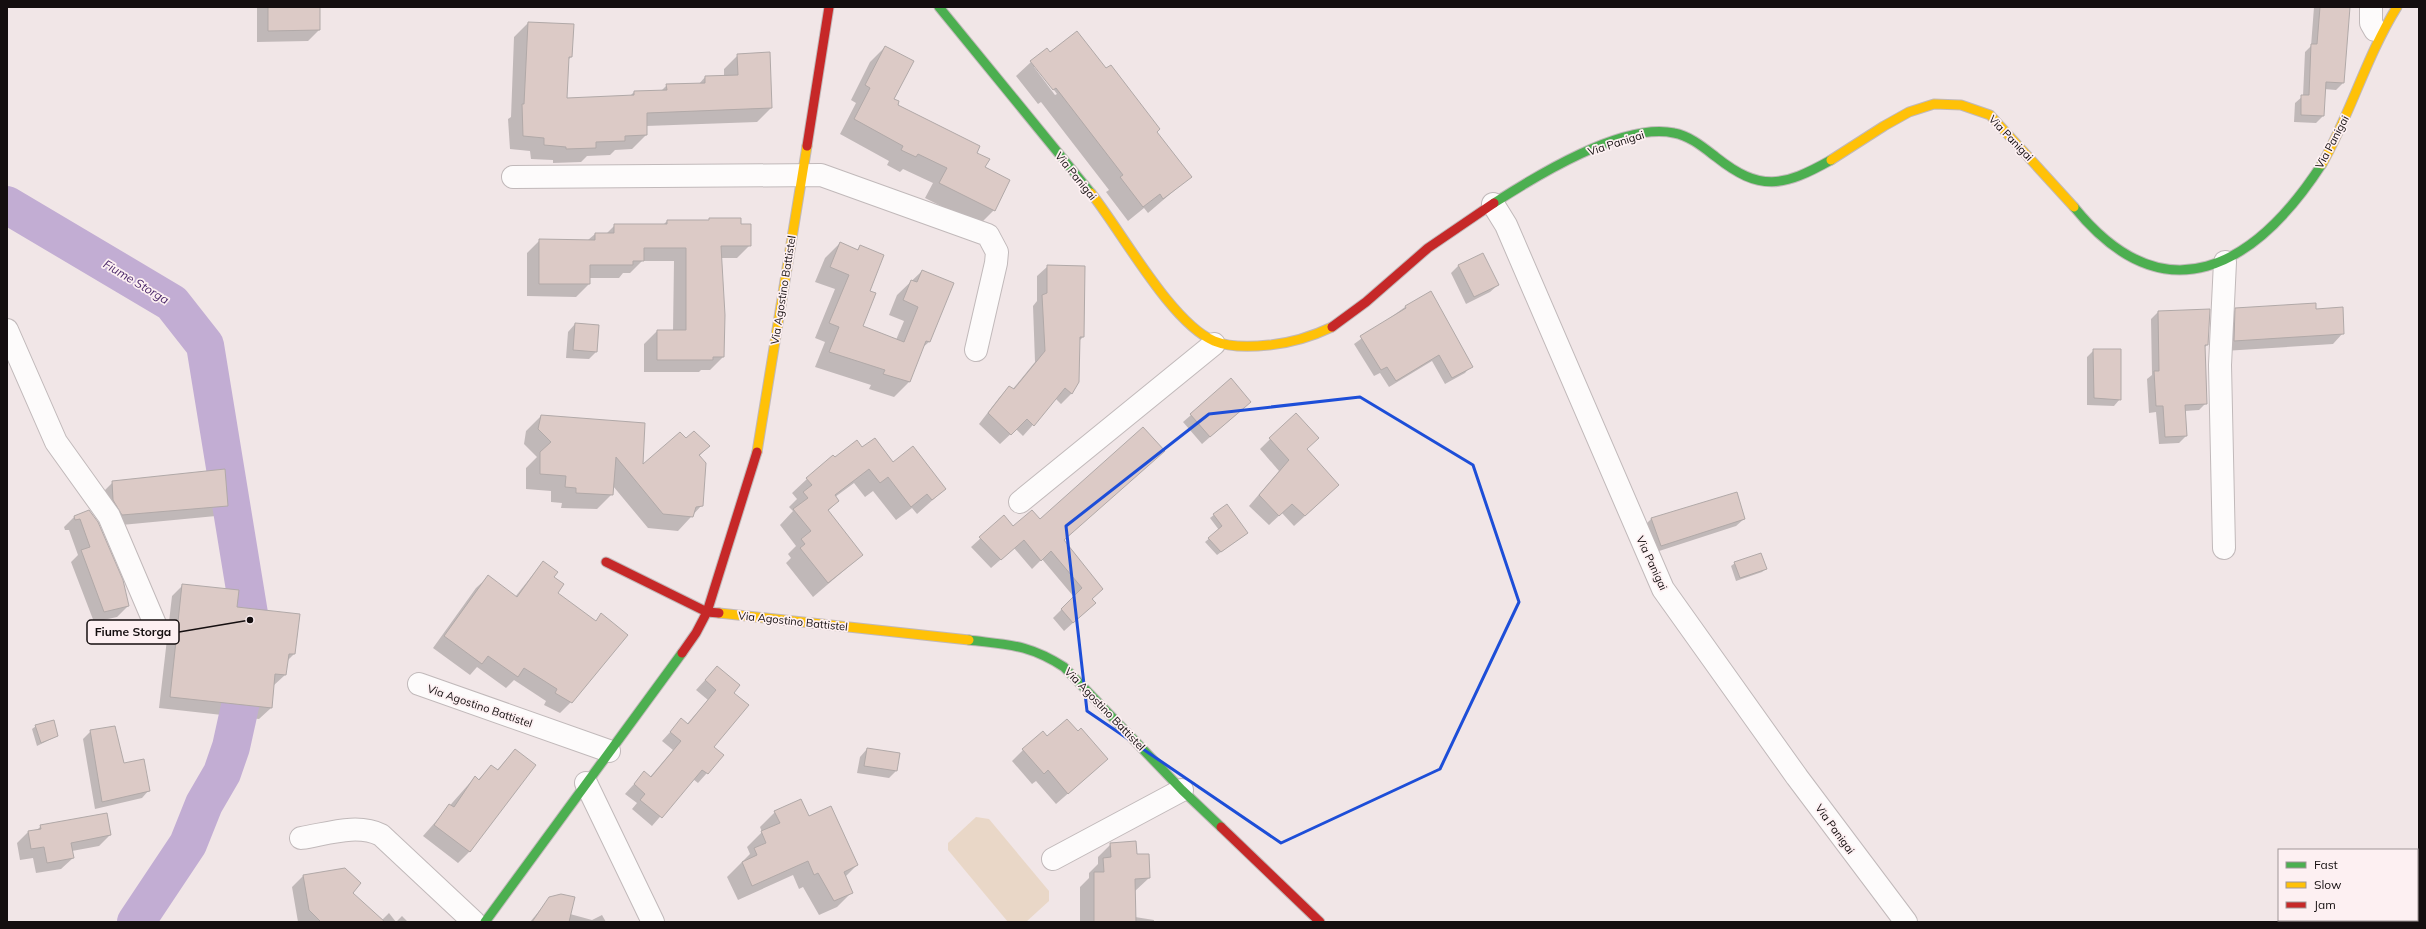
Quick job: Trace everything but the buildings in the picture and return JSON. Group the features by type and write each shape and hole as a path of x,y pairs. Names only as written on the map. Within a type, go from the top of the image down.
{"street":[{"name":"Via Agostino Battistel","path":"485,922 696,633 707,612 757,452 829,7"},
{"name":"Via Panigai","path":"939,7 1094,197 1177,312 1193,328 1214,344 1236,347 1272,346 1297,342 1320,335 1342,322 1418,255 1513,190 1565,162 1626,138 1651,132 1673,133 1693,140 1731,170 1747,180 1762,184 1783,182 1805,175 1876,130 1905,115 1922,107 1941,103 1956,103 1974,106 1990,115 2101,238 2141,265 2161,270 2185,271 2225,262 2270,227 2314,177 2329,152 2349,110 2379,38 2398,7"},
{"path":"2371,7 2370,23 2375,30"},
{"path":"513,177 802,177 821,175 988,235 997,252 996,263 976,350"},
{"name":"Via Panigai","path":"1493,204 1506,225 1664,589 1797,777 1906,922"},
{"path":"2224,548 2220,365 2225,262"},
{"path":"7,330 56,442 109,516 155,624"},
{"path":"1020,502 1214,344"},
{"name":"Via Agostino Battistel","path":"606,562 707,612 1020,646 1042,653 1064,667 1182,790 1320,922"},
{"name":"Via Agostino Battistel","path":"419,684 609,751"},
{"path":"586,784 654,922"},
{"path":"1053,859 1182,790"},
{"path":"301,838 358,829 370,829 381,835 474,922"}],"highlighted area":[{"path":"1360,397 1473,465 1519,602 1440,769 1281,843 1087,711 1066,526 1209,414"}],"shaded area":[{"path":"976,817 989,819 1049,891 1049,901 1026,922 1008,922 948,850 948,843"}],"waterway":[{"name":"Fiume Storga","path":"7,205 172,303 205,345 250,620 250,654 231,747 222,773 204,804 188,844 136,922"}],"traffic: fast":[{"path":"939,7 1091,193"},
{"path":"1494,203 1556,166 1581,154 1606,143 1630,136 1653,132 1680,134 1691,139 1732,168 1746,176 1759,180 1772,182 1785,180 1799,176 1831,160"},
{"path":"2074,207 2108,242 2142,262 2175,270 2207,266 2238,252 2268,230 2296,200 2322,164"},
{"path":"969,640 1007,645 1029,650 1051,659 1064,667 1182,790 1221,827"},
{"path":"485,922 682,653"}],"traffic: slow":[{"path":"2322,164 2342,125 2376,45 2397,7"},
{"path":"1831,160 1909,112 1934,104 1961,105 1990,115 2074,207"},
{"path":"757,452 807,146"},
{"path":"1091,193 1164,297 1181,316 1198,331 1214,341 1227,345 1241,346 1277,344 1301,339 1332,327"},
{"path":"719,613 969,640"}],"traffic: jam":[{"path":"807,146 829,7"},
{"path":"1332,327 1366,302 1428,248 1494,203"},
{"path":"682,653 696,633 707,612 757,452"},
{"path":"606,562 707,612 719,613"},
{"path":"1221,827 1320,922"}],"place":[{"name":"Fiume Storga","path":"250,620"}]}
